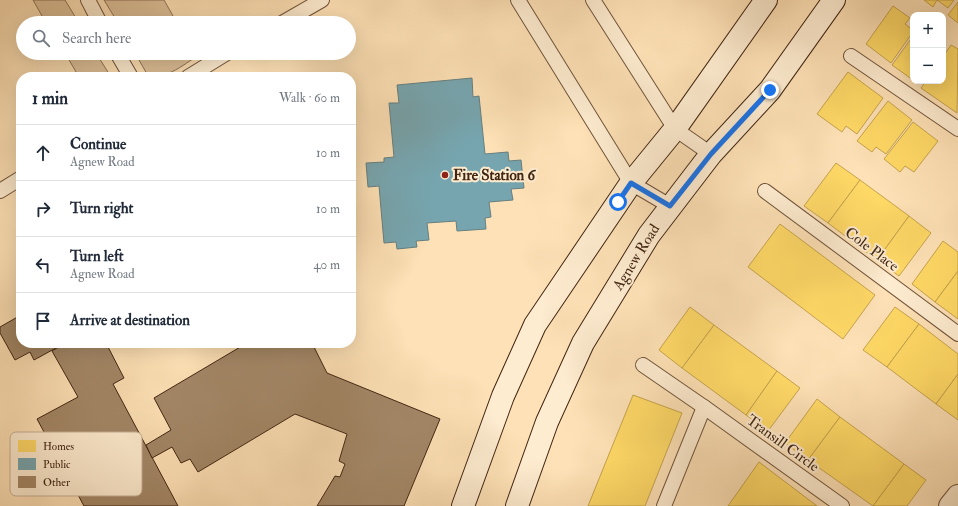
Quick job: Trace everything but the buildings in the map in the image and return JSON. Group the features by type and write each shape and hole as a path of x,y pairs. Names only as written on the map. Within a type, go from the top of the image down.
{"main road":[{"path":"463,506 503,396 535,325 631,183 675,129 766,0"},
{"name":"Agnew Road","path":"517,506 547,422 583,343 649,236 670,206 711,154 770,90 834,0"},
{"path":"950,506 958,496"}],"lane":[{"path":"88,0 96,16"},
{"path":"294,16 322,0"},
{"path":"518,0 631,183 670,206"},
{"path":"593,0 675,129 711,154"},
{"path":"850,56 958,129"},
{"path":"121,60 128,72"},
{"path":"196,72 216,60"},
{"path":"0,191 16,181"},
{"name":"Cole Place","path":"765,191 958,334"},
{"name":"Transill Circle","path":"643,365 842,506"},
{"path":"664,506 704,407"}],"shaded area":[{"path":"33,0 65,0 75,16 42,16"},
{"path":"104,0 164,0 173,16 114,16"},
{"path":"69,60 100,60 108,72 76,72"},
{"path":"139,60 192,60 171,72 146,72"}],"place":[{"name":"Fire Station 6","path":"445,175"}],"route":[{"path":"618,202 631,183 670,206 711,154 770,90"}]}
